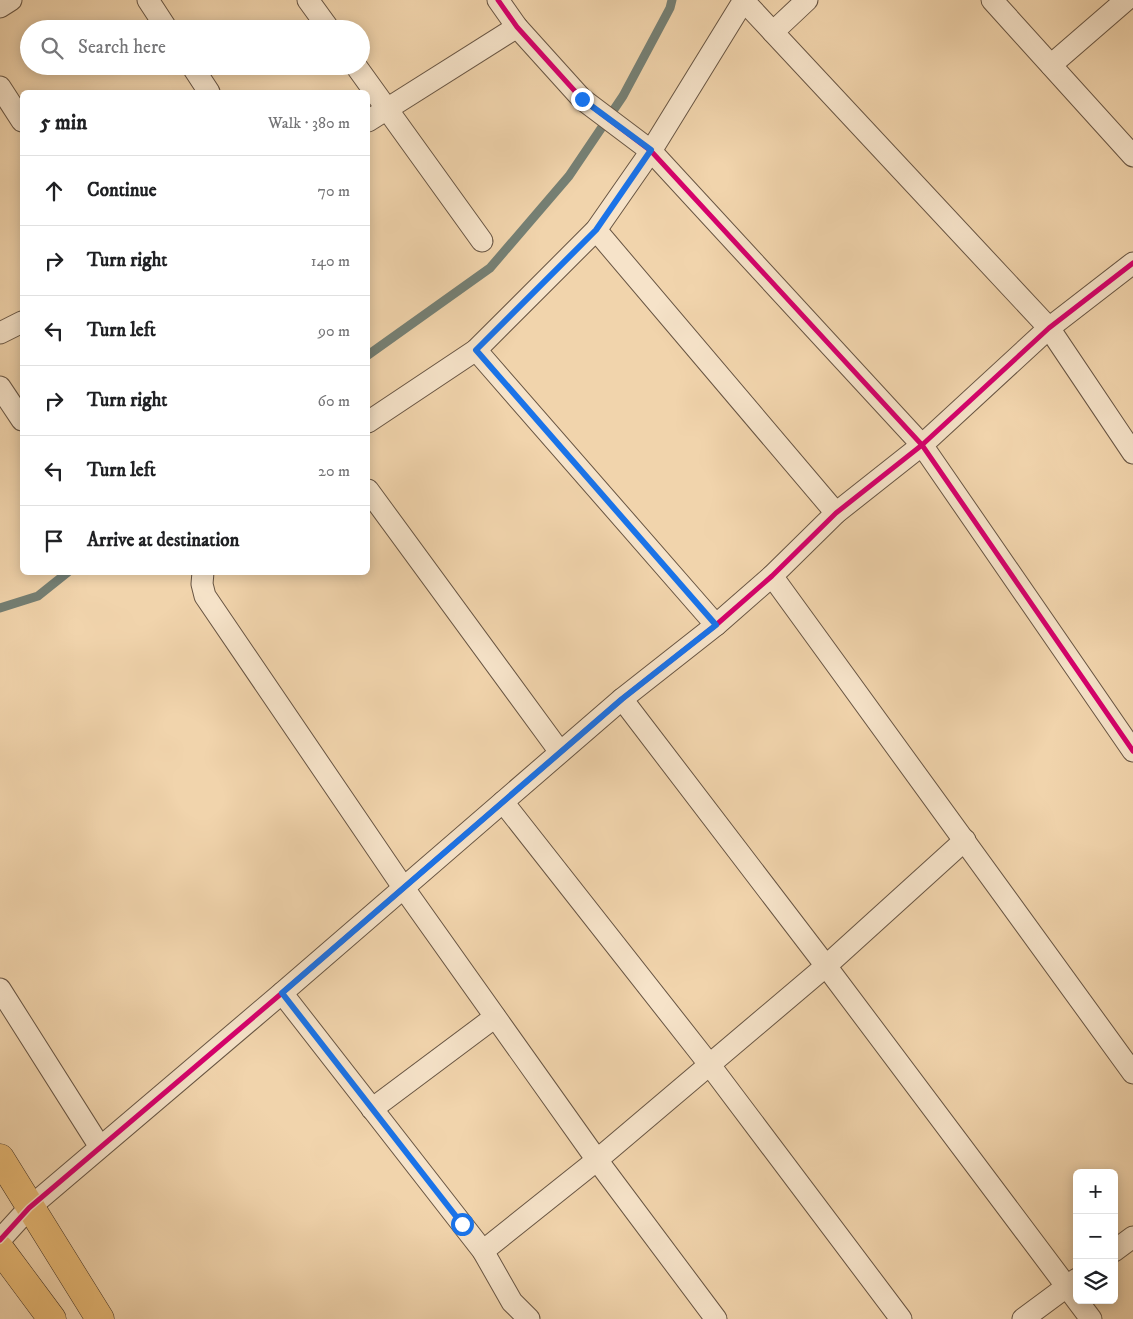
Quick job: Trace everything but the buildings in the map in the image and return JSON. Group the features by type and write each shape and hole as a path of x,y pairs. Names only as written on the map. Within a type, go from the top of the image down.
{"highway":[{"path":"0,1158 29,1208 100,1319"},
{"path":"0,1249 52,1319"}],"street":[{"path":"0,7 11,0"},
{"path":"148,0 161,20"},
{"path":"308,0 322,20"},
{"path":"498,0 518,27 582,99 651,150 922,444 1133,751"},
{"path":"773,32 807,0"},
{"path":"992,0 1133,156"},
{"path":"1051,65 1126,0"},
{"path":"370,421 476,350 596,230 651,150 744,1 1048,328 1133,453"},
{"path":"370,120 518,27"},
{"path":"198,75 208,90"},
{"path":"362,75 482,241"},
{"path":"0,87 20,118"},
{"path":"596,230 836,513"},
{"path":"0,1240 29,1208 100,1147 282,993 622,699 716,625 772,576 836,513 922,444 1048,328 1133,263"},
{"path":"0,333 20,323"},
{"path":"476,350 716,625"},
{"path":"0,387 20,417"},
{"path":"370,493 560,752"},
{"path":"203,575 202,584 205,596 403,887 597,1160 716,1319"},
{"path":"772,576 1130,1063"},
{"path":"622,699 1072,1283 1091,1319"},
{"path":"502,802 709,1064 901,1319"},
{"path":"483,1252 597,1160 826,966 965,840"},
{"path":"0,989 100,1147"},
{"path":"282,993 483,1252 512,1302 528,1319"},
{"path":"372,1109 495,1016"},
{"path":"1118,1248 1133,1237"},
{"path":"1023,1319 1072,1283"}],"waterway":[{"path":"370,354 490,268 569,176 623,96 670,8 672,0"},
{"path":"0,608 38,596 64,575"}],"cycle path":[{"path":"498,0 517,27 582,99 651,151 922,445 1133,751"},
{"path":"0,1240 29,1208 282,993 622,699 716,625 772,576 836,513 922,445 1049,328 1133,263"}],"route":[{"path":"462,1224 282,993 622,699 716,625 476,350 596,230 651,150 582,99"}]}
